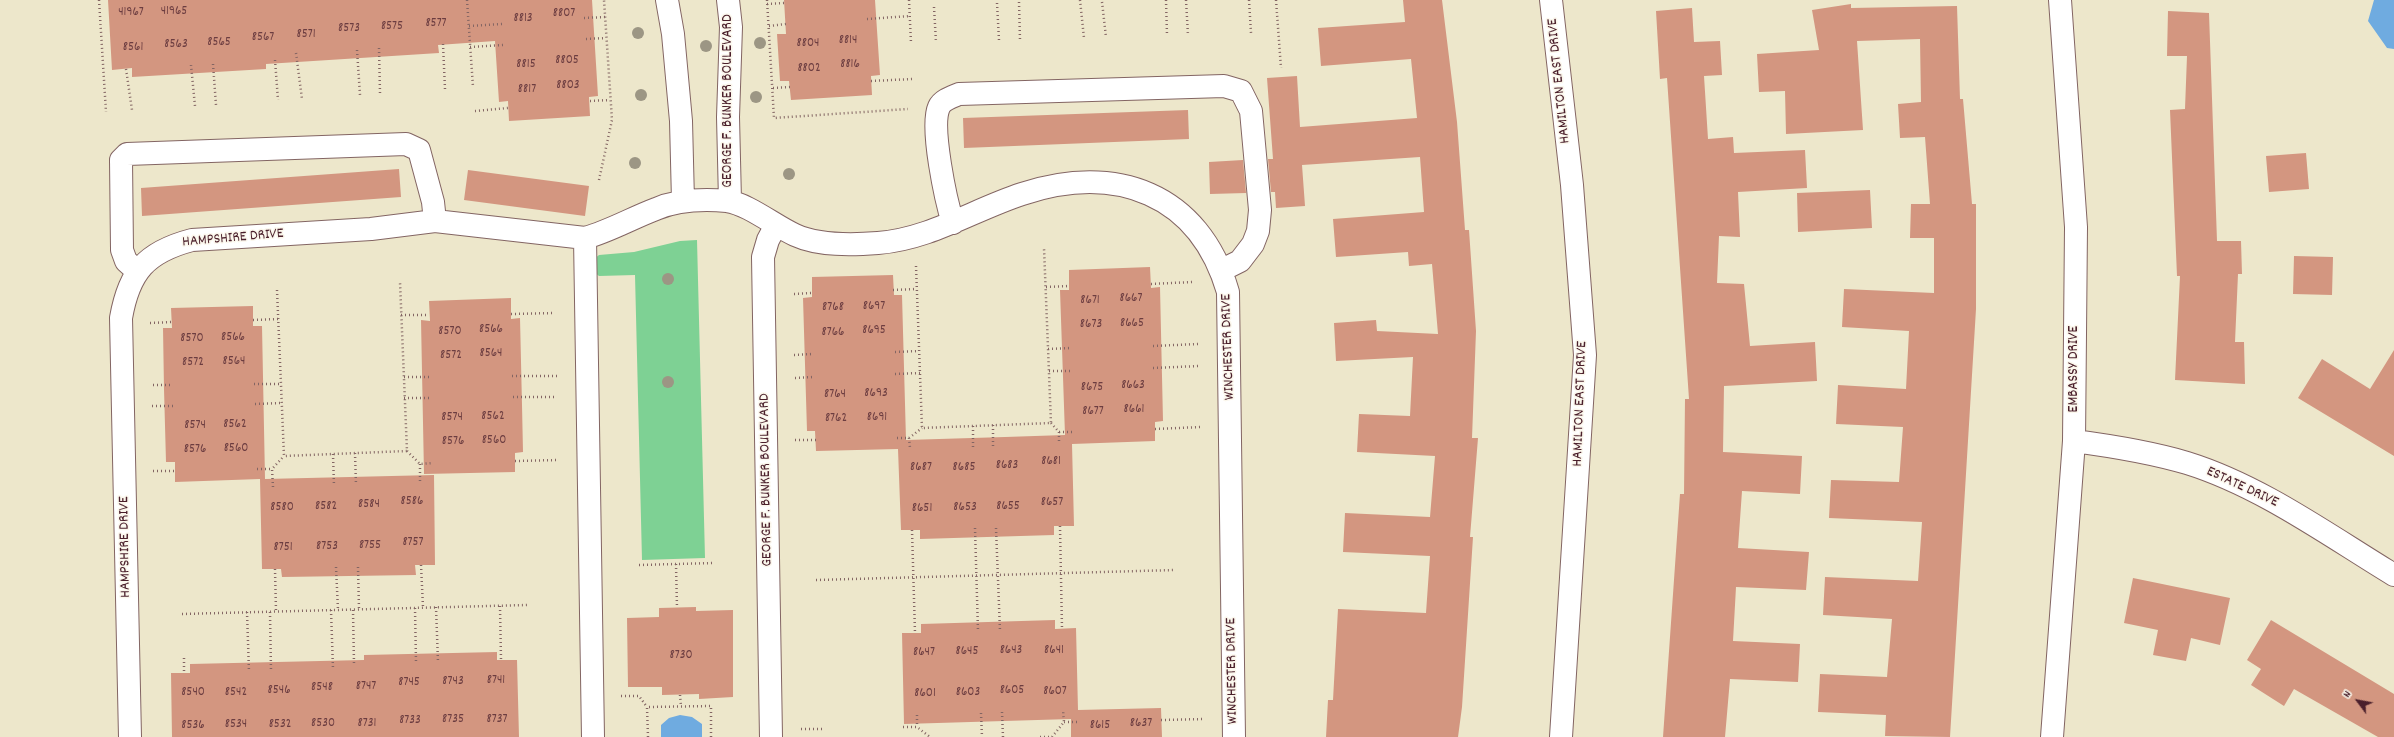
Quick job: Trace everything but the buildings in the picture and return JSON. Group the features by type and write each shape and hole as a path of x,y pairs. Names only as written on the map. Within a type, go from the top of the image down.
{"street":[{"path":"667,0 674,34 681,121 693,201"},
{"name":"GEORGE F. BUNKER BOULEVARD","path":"728,0 731,28 728,117 730,201"},
{"name":"HAMILTON EAST DRIVE","path":"1551,0 1572,184 1585,356 1562,737"},
{"name":"EMBASSY DRIVE","path":"2052,737 2074,441 2076,227 2060,0"},
{"path":"953,223 941,177 937,118 939,107 944,101 959,94 1224,86 1241,91 1251,111 1260,210 1258,231 1253,244 1240,261 1222,270"},
{"path":"137,271 126,261 122,250 121,160 127,154 398,145 414,146 419,150 433,202 435,221"},
{"name":"WINCHESTER DRIVE","path":"693,201 730,201 797,236 821,242 878,243 912,237 953,223 1021,194 1060,184 1101,182 1126,186 1160,199 1194,225 1210,247 1222,270 1228,292 1230,318 1234,737"},
{"name":"HAMPSHIRE DRIVE","path":"130,737 121,318 126,293 137,271 155,255 172,245 192,240 371,229 435,221 586,238 604,232 657,208 693,201"},
{"name":"GEORGE F. BUNKER BOULEVARD","path":"771,737 763,258 768,240 776,225"},
{"path":"586,238 593,737"},
{"name":"ESTATE DRIVE","path":"2074,441 2149,453 2188,464 2244,486 2394,575"}],"path":[{"path":"100,0 106,112"},
{"path":"467,0 473,87"},
{"path":"599,180 612,120 604,0"},
{"path":"767,0 774,118 915,109"},
{"path":"909,0 911,43"},
{"path":"1080,0 1084,38"},
{"path":"1166,0 1167,35"},
{"path":"1186,0 1188,35"},
{"path":"1249,0 1251,33"},
{"path":"1276,0 1281,68"},
{"path":"1019,2 1020,40"},
{"path":"1102,2 1106,37"},
{"path":"767,4 784,3"},
{"path":"997,3 999,40"},
{"path":"934,7 936,42"},
{"path":"867,19 910,16"},
{"path":"584,18 605,17"},
{"path":"469,26 503,24"},
{"path":"769,26 786,24"},
{"path":"586,39 606,38"},
{"path":"443,44 445,89"},
{"path":"470,48 504,45"},
{"path":"379,48 380,93"},
{"path":"357,50 360,95"},
{"path":"296,53 302,99"},
{"path":"275,60 278,100"},
{"path":"213,64 216,105"},
{"path":"191,65 195,106"},
{"path":"126,69 132,110"},
{"path":"871,81 913,79"},
{"path":"773,88 790,87"},
{"path":"590,102 610,100"},
{"path":"474,111 508,108"},
{"path":"1044,248 1051,423 1058,432 1059,444"},
{"path":"916,261 922,428"},
{"path":"400,282 407,451 420,464 420,483"},
{"path":"1151,284 1194,282"},
{"path":"1046,287 1069,286"},
{"path":"893,290 916,289"},
{"path":"273,488 272,469 284,456 277,290"},
{"path":"792,294 812,293"},
{"path":"511,314 555,313"},
{"path":"401,315 429,315"},
{"path":"253,320 278,319"},
{"path":"146,323 172,322"},
{"path":"1152,346 1206,344"},
{"path":"1048,349 1071,348"},
{"path":"895,352 919,351"},
{"path":"786,355 813,354"},
{"path":"1153,368 1206,366"},
{"path":"1049,371 1072,371"},
{"path":"896,374 920,373"},
{"path":"512,376 556,376"},
{"path":"404,378 431,377"},
{"path":"793,378 814,377"},
{"path":"254,384 281,384"},
{"path":"145,386 173,385"},
{"path":"513,397 557,397"},
{"path":"404,398 431,398"},
{"path":"255,404 282,403"},
{"path":"145,406 173,406"},
{"path":"897,438 909,438 922,428 1051,423"},
{"path":"993,425 993,446"},
{"path":"973,426 973,447"},
{"path":"1155,429 1205,427"},
{"path":"1058,432 1074,432"},
{"path":"909,438 910,448"},
{"path":"787,440 816,440"},
{"path":"284,456 407,451"},
{"path":"333,454 334,486"},
{"path":"355,454 356,485"},
{"path":"515,461 559,460"},
{"path":"420,464 433,463"},
{"path":"257,469 272,469"},
{"path":"145,471 175,471"},
{"path":"1060,526 1062,629"},
{"path":"975,528 978,631"},
{"path":"996,528 1000,631"},
{"path":"912,530 915,633"},
{"path":"639,565 713,563"},
{"path":"676,564 677,608"},
{"path":"422,565 422,608"},
{"path":"358,567 359,609"},
{"path":"336,568 338,610"},
{"path":"275,569 276,612"},
{"path":"816,580 1174,570"},
{"path":"182,614 527,605"},
{"path":"500,606 501,660"},
{"path":"436,607 438,662"},
{"path":"415,608 416,662"},
{"path":"331,610 333,669"},
{"path":"353,610 354,664"},
{"path":"247,612 250,672"},
{"path":"270,612 271,671"},
{"path":"184,658 184,673"},
{"path":"680,695 681,706"},
{"path":"615,696 639,696 647,708 648,737"},
{"path":"647,708 710,706 711,737"},
{"path":"1040,737 1052,737 1064,722 1063,710"},
{"path":"1002,712 1003,737"},
{"path":"981,713 982,737"},
{"path":"917,715 918,727"},
{"path":"1161,720 1213,719"},
{"path":"1064,722 1079,722"},
{"path":"904,728 918,727 930,737"},
{"path":"794,729 822,729"}],"green space":[{"path":"697,240 705,558 642,560 635,275 599,276 594,272 593,260 599,255 634,252 680,241"}],"water":[{"path":"2374,0 2394,0 2394,49 2387,48 2368,21"},
{"path":"680,715 692,717 702,724 702,737 661,737 661,725 669,718"}]}
